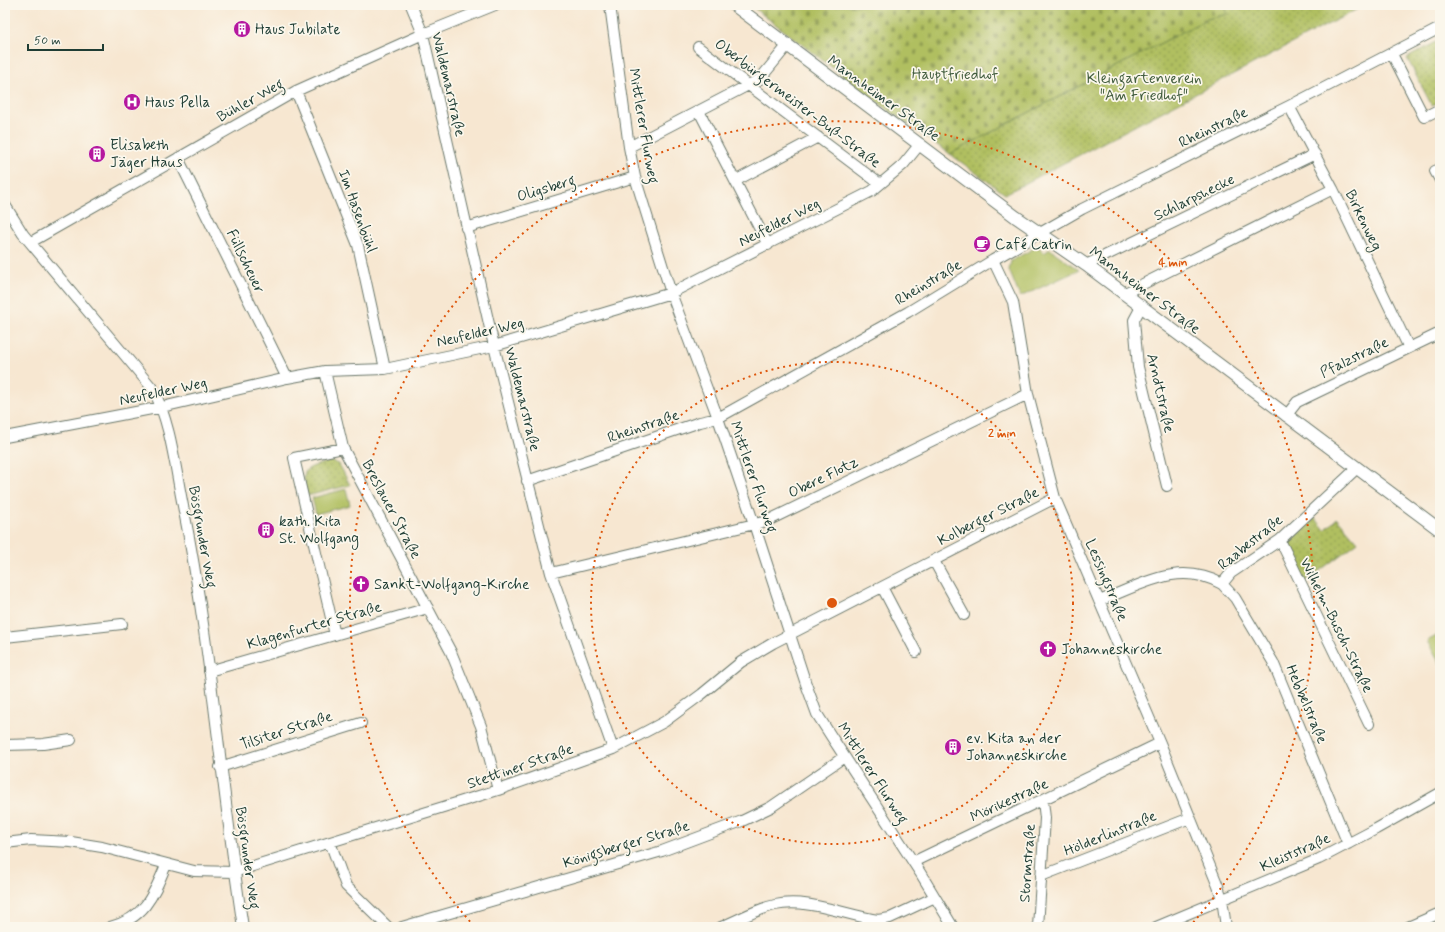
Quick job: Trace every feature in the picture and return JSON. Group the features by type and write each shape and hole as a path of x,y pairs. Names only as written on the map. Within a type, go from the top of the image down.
{"street":[{"name":"Waldemarstraße","path":"411,5 423,34 494,346 551,573 613,749"},
{"name":"Bühler Weg","path":"31,242 296,91 423,34 495,5"},
{"name":"Mittlerer Flurweg","path":"610,5 629,147 635,177 671,293 718,418 817,714 913,862 953,927"},
{"name":"Mannheimer Straße","path":"734,5 787,46 1040,233 1086,265 1440,530"},
{"name":"Rheinstraße","path":"528,481 700,422 718,418 908,312 993,260 1082,209 1392,54 1440,28"},
{"path":"629,147 760,79 787,46"},
{"name":"Oberbürgermeister-Buß-Straße","path":"698,47 880,184"},
{"path":"1392,54 1424,117 1439,112"},
{"name":"Im Hasenbühl","path":"296,91 358,245 385,369"},
{"name":"Birkenweg","path":"1289,106 1315,154 1409,348"},
{"path":"699,111 768,245"},
{"path":"735,181 818,137"},
{"name":"Neufelder Weg","path":"5,437 162,407 287,378 325,371 385,369 494,346 671,293 872,191 903,165 920,144"},
{"name":"Schlarpshecke","path":"1086,265 1315,154"},
{"name":"Füllscheuer","path":"178,158 287,378"},
{"path":"1440,169 1436,171 1440,180"},
{"name":"Oligsberg","path":"466,228 635,177"},
{"path":"1123,294 1332,189"},
{"name":"Bösgrunder Weg","path":"5,205 31,242 153,389 162,407 186,524 209,671 220,767 243,927"},
{"name":"Lessingstraße","path":"993,260 1013,302 1028,394 1056,498 1160,743 1190,818 1222,899 1226,927"},
{"name":"Arndtstraße","path":"1141,307 1134,320 1138,367 1167,486"},
{"name":"Pfalzstraße","path":"1286,416 1297,402 1440,333"},
{"name":"Breslauer Straße","path":"325,371 343,448 451,652 481,726 498,790"},
{"name":"Obere Flotz","path":"551,573 767,521 1028,394"},
{"path":"335,635 294,458 343,448"},
{"name":"Raabestraße","path":"1100,601 1171,574 1189,573 1210,577 1222,584 1231,573 1280,540 1357,468"},
{"name":"Kolberger Straße","path":"790,634 1056,498"},
{"name":"Wilhelm-Busch-Straße","path":"1280,540 1369,724"},
{"name":"Kolberger Straße","path":"934,561 964,615"},
{"name":"Hebbelstraße","path":"1222,584 1235,598 1273,662 1348,844"},
{"path":"882,587 916,652"},
{"name":"Klagenfurter Straße","path":"209,671 428,608"},
{"path":"5,637 122,624"},
{"name":"Stettiner Straße","path":"5,843 31,840 71,842 102,847 166,865 194,871 234,872 498,790 613,749 664,722 702,694 740,662 790,634"},
{"name":"Tilsiter Straße","path":"220,767 361,722"},
{"path":"5,745 43,744 71,740"},
{"name":"Mörikestraße","path":"913,862 1160,743"},
{"name":"Königsberger Straße","path":"402,927 662,851 742,821 771,807 844,757"},
{"name":"Kleiststraße","path":"1156,927 1278,877 1348,844 1440,793"},
{"name":"Stormstraße","path":"1038,927 1045,818 1042,801"},
{"name":"Hölderlinstraße","path":"1041,876 1190,818"},
{"path":"330,842 346,886 388,927"},
{"path":"110,927 139,912 152,899 166,865"},
{"path":"721,927 774,906 786,904 801,904 862,918 889,922 935,897"},
{"path":"1408,927 1440,913"}],"green space":[{"name":"Hauptfriedhof","path":"750,5 1224,5 1229,14 1207,19 950,154 892,113"},
{"name":"Kleingartenverein \"Am Friedhof\"","path":"1224,5 1365,5 1005,194 950,154 1207,19 1228,14"},
{"path":"1440,40 1440,102 1432,106 1407,58"},
{"path":"1038,246 1044,253 1050,249 1079,270 1020,297 1009,270 1011,261"},
{"path":"331,461 339,464 350,485 307,496 304,479 304,474 306,471 315,466"},
{"path":"346,489 350,505 316,514 312,498"},
{"path":"1315,518 1325,530 1337,518 1358,542 1303,583 1286,544"},
{"path":"1440,634 1440,664 1427,641"}],"place":[{"name":"Haus Jubilate","path":"242,29"},
{"name":"Haus Pella","path":"132,102"},
{"name":"Elisabeth Jäger Haus","path":"97,154"},
{"name":"Café Catrin","path":"982,244"},
{"name":"kath. Kita St. Wolfgang","path":"266,530"},
{"name":"Sankt-Wolfgang-Kirche","path":"361,584"},
{"name":"Johanneskirche","path":"1048,649"},
{"name":"ev. Kita an der Johanneskirche","path":"953,747"}]}
